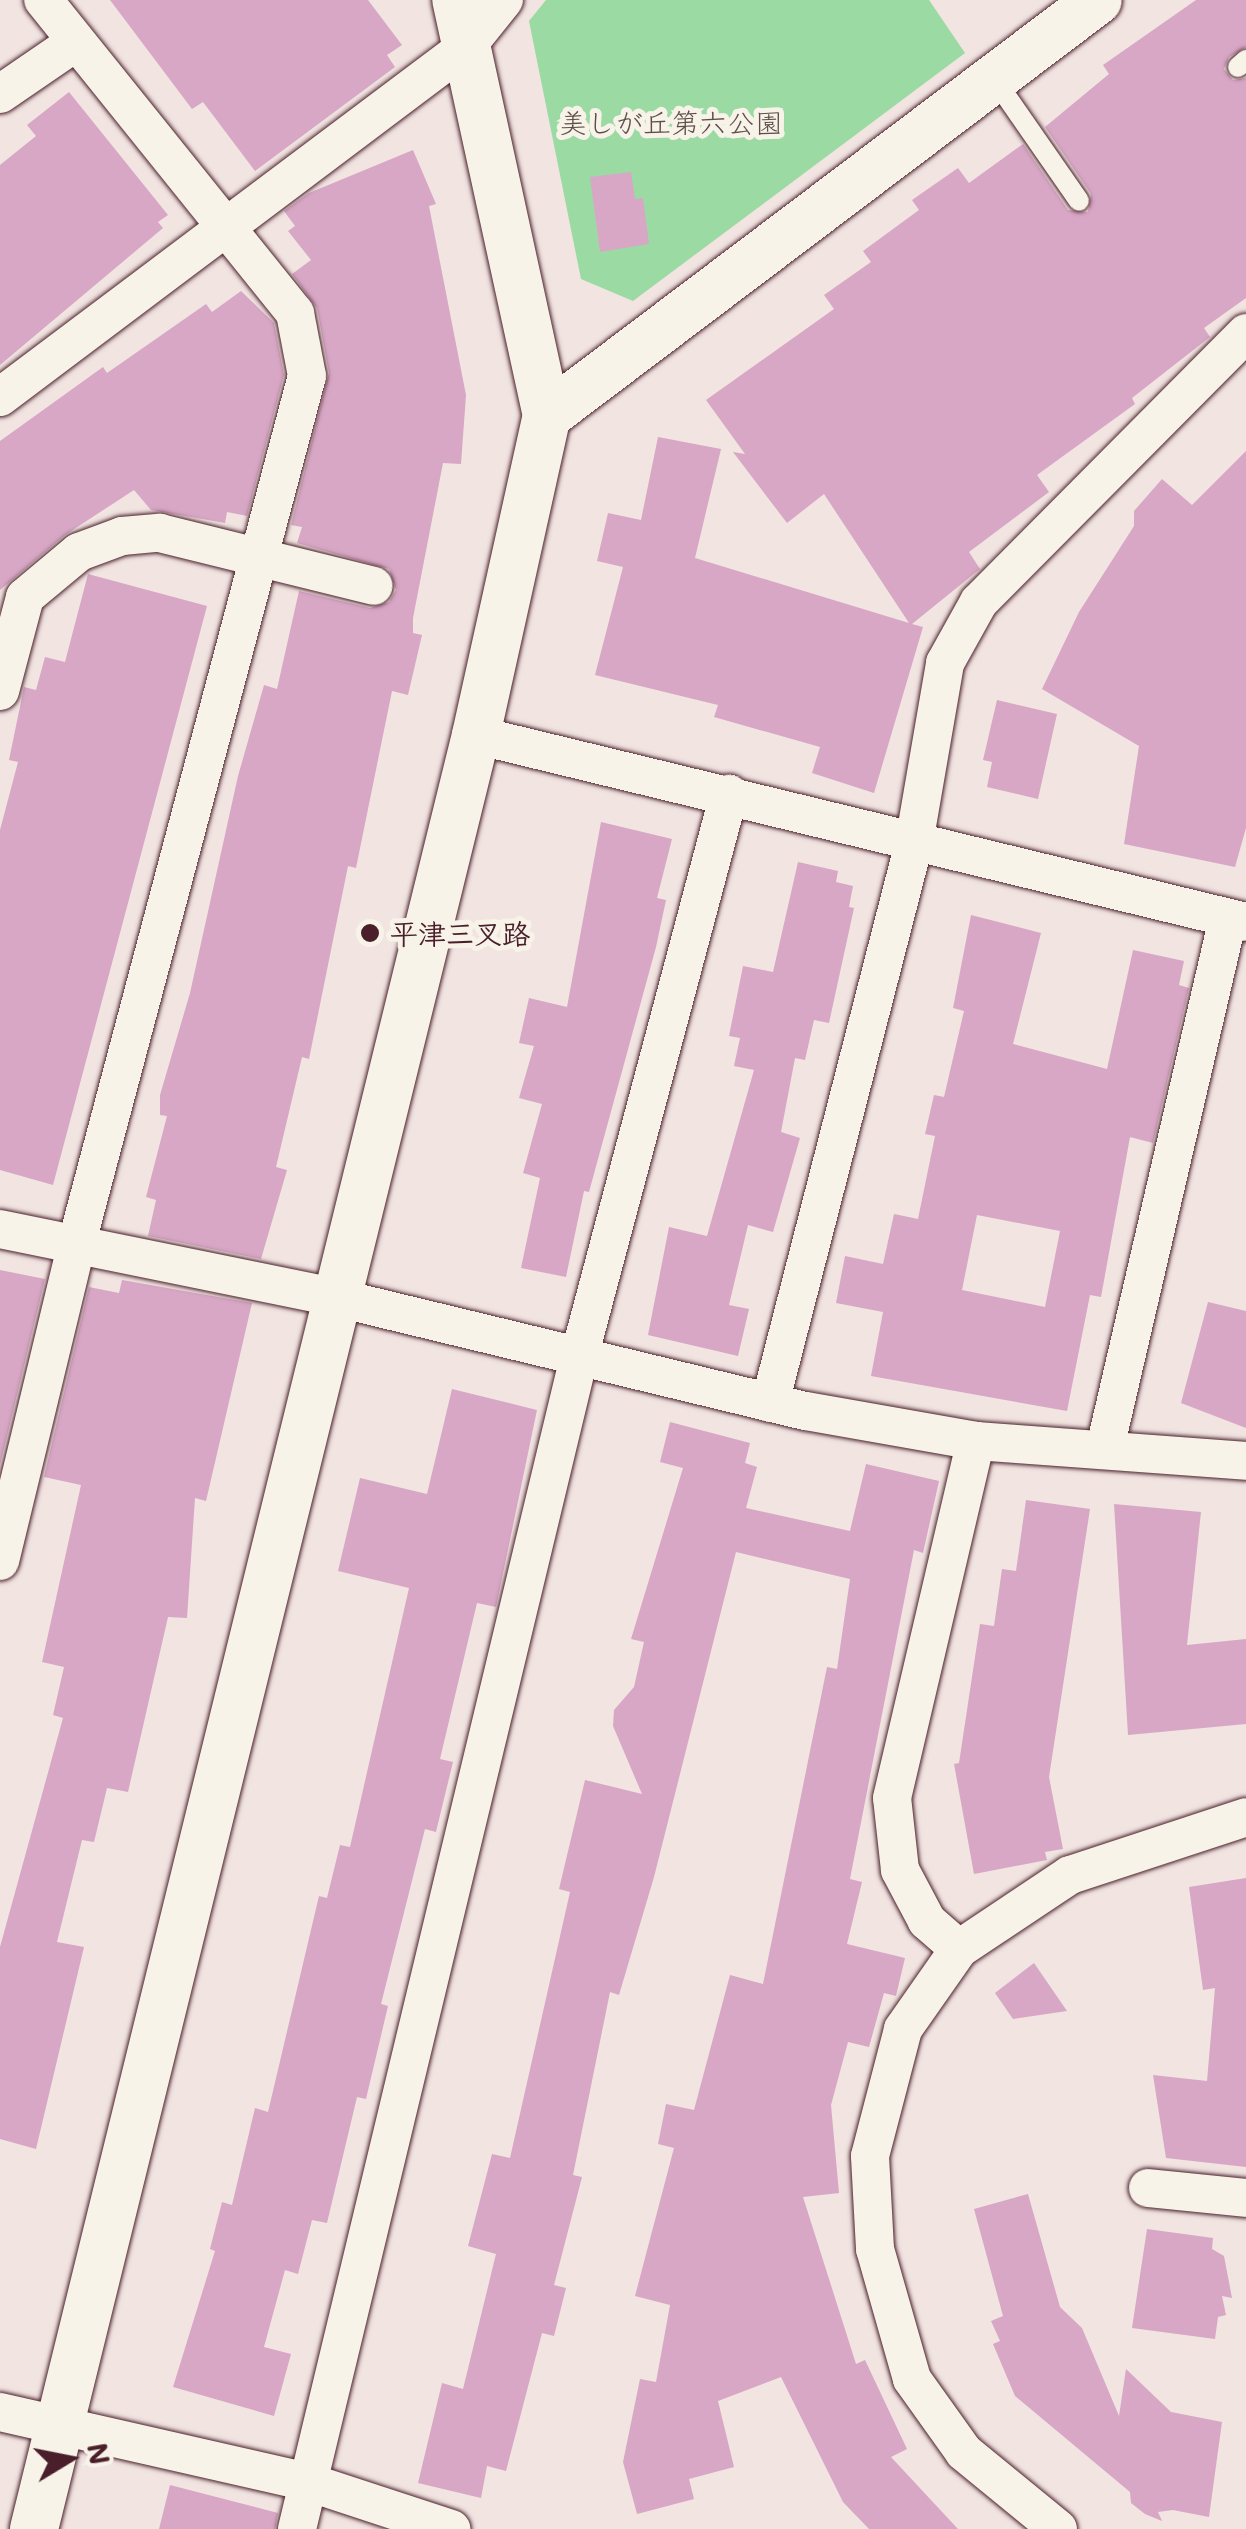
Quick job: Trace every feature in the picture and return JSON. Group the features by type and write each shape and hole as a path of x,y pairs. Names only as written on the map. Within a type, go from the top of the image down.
{"street":[{"path":"0,1561 77,1242 307,376 295,313 44,0"},
{"path":"34,2529 476,735 547,416 456,0"},
{"path":"0,397 467,46 504,0"},
{"path":"547,416 1098,0"},
{"path":"0,94 76,42"},
{"path":"770,1403 914,843 945,664 979,602 1246,333"},
{"path":"0,691 25,597 79,552 122,536 160,533 374,586"},
{"path":"476,735 1237,920 1105,1448"},
{"path":"297,2529 579,1357 729,794"},
{"path":"0,1228 338,1298 770,1403 976,1441 1246,1461"},
{"path":"959,1948 927,1921 900,1870 892,1798 976,1441"},
{"path":"1058,2529 964,2452 912,2380 876,2249 870,2156 903,2029 959,1948 1070,1875 1246,1817"},
{"path":"1148,2188 1246,2198"},
{"path":"0,2412 308,2482 451,2529"}],"lane":[{"path":"994,80 1079,201"}],"green space":[{"name":"美しが丘第六公園","path":"546,0 929,0 965,53 633,301 581,279 529,21"}],"building":[{"path":"110,0 368,0 402,45 387,55 395,67 255,171 203,102 192,109"},
{"path":"1196,0 1246,0 1246,47 1229,57 1224,69 1233,80 1246,78 1246,298 1204,328 1210,337 1132,398 1135,404 1037,475 1049,492 969,552 980,569 912,624 923,627 874,793 812,773 820,747 714,717 718,705 595,675 623,567 597,561 608,513 641,520 658,437 721,449 695,558 909,623 824,494 787,523 733,452 745,454 706,400 834,309 824,295 871,262 863,251 919,210 912,200 958,168 969,183 1023,144 1068,210 1088,212 1091,194 1045,127 1109,74 1103,65"},
{"path":"69,92 168,215 158,222 163,228 0,365 0,165 36,136 27,125"},
{"path":"413,150 436,204 429,206 466,395 461,464 443,463 413,618 413,633 422,635 408,695 392,691 356,868 348,866 309,1059 302,1057 276,1167 287,1170 261,1259 148,1236 156,1200 146,1197 167,1116 160,1115 160,1095 190,993 238,776 264,685 277,689 299,591 370,608 389,602 396,590 389,569 297,543 302,527 291,525 329,373 317,308 292,274 311,260 288,231 295,226 284,211 309,193"},
{"path":"631,172 635,199 643,198 649,244 600,252 590,177"},
{"path":"241,291 274,323 284,375 247,516 227,512 225,523 151,510 134,490 65,535 0,590 0,441 103,367 107,373 206,304 212,312"},
{"path":"1246,451 1246,828 1235,867 1124,844 1139,746 1042,689 1079,612 1134,526 1134,511 1162,479 1192,505"},
{"path":"88,574 207,606 53,1185 0,1170 0,830 18,762 9,760 24,687 36,690 45,657 65,662"},
{"path":"997,700 1057,714 1038,799 987,787 992,762 983,760"},
{"path":"601,822 672,839 657,898 666,900 656,947 589,1192 584,1191 566,1277 521,1268 540,1178 523,1173 542,1104 519,1098 534,1046 519,1043 529,998 567,1007"},
{"path":"798,862 838,871 836,882 853,886 849,907 854,908 829,1023 814,1020 805,1060 795,1058 781,1132 800,1138 773,1232 748,1225 729,1305 749,1309 738,1356 648,1335 669,1227 707,1236 754,1070 734,1066 740,1038 729,1036 743,966 773,972"},
{"path":"971,915 1041,933 1013,1044 1107,1069 1133,950 1184,961 1179,985 1189,988 1153,1143 1130,1137 1101,1297 1090,1295 1067,1411 871,1376 883,1312 836,1303 845,1256 883,1264 894,1214 918,1219 935,1136 925,1134 934,1095 944,1097 964,1011 953,1008","holes":["977,1215 1060,1231 1045,1307 962,1290"]},
{"path":"0,1270 45,1279 0,1465"},
{"path":"122,1280 252,1303 206,1501 195,1498 187,1618 168,1617 128,1792 107,1788 94,1842 82,1840 57,1942 84,1947 36,2149 0,2139 0,1947 63,1718 53,1715 64,1667 42,1662 81,1485 44,1477 89,1287 119,1293"},
{"path":"1208,1302 1246,1311 1246,1428 1181,1403"},
{"path":"452,1389 537,1410 496,1607 477,1603 440,1759 453,1762 436,1832 425,1829 381,2004 388,2006 366,2099 357,2097 327,2223 312,2220 298,2274 285,2270 264,2347 291,2354 274,2416 173,2387 215,2251 210,2249 222,2202 232,2205 255,2108 268,2112 319,1896 327,1898 340,1845 350,1847 409,1588 338,1571 360,1478 427,1494"},
{"path":"670,1422 750,1443 745,1463 757,1467 746,1508 850,1531 866,1464 939,1481 923,1553 914,1550 850,1879 862,1882 847,1944 905,1958 896,1996 884,1993 869,2047 848,2042 831,2105 839,2193 803,2197 856,2364 865,2360 907,2449 891,2457 958,2529 869,2529 843,2502 781,2377 718,2401 734,2467 689,2479 694,2499 637,2514 623,2462 640,2379 656,2382 670,2305 635,2296 674,2148 658,2144 666,2104 694,2110 730,1975 763,1984 827,1667 837,1669 850,1579 736,1552 654,1877 619,1995 610,1992 573,2175 582,2177 554,2285 566,2288 554,2336 542,2333 506,2471 487,2466 481,2498 418,2483 442,2383 463,2389 496,2254 468,2246 492,2154 510,2158 570,1892 559,1889 585,1780 642,1794 613,1726 614,1710 634,1687 644,1642 631,1639 683,1468 660,1462"},
{"path":"1026,1500 1090,1509 1049,1777 1063,1849 1045,1852 1047,1860 974,1874 954,1764 959,1763 980,1624 994,1626 1002,1569 1016,1571"},
{"path":"1114,1504 1201,1512 1187,1645 1246,1639 1246,1724 1128,1735"},
{"path":"1246,1878 1246,2167 1166,2158 1153,2075 1207,2081 1215,1988 1203,1990 1189,1887"},
{"path":"1034,1963 1067,2011 1013,2019 995,1993"},
{"path":"1028,2194 1060,2307 1082,2328 1119,2416 1126,2369 1171,2412 1222,2422 1209,2517 1173,2510 1158,2512 1162,2521 1145,2514 1131,2503 1130,2492 1015,2396 993,2344 1000,2341 991,2321 1003,2316 974,2209"},
{"path":"1147,2229 1213,2238 1212,2249 1224,2256 1232,2298 1222,2296 1226,2315 1218,2317 1215,2339 1132,2328"},
{"path":"170,2485 278,2513 275,2529 159,2529"}],"place":[{"name":"平津三叉路","path":"370,933"}]}
